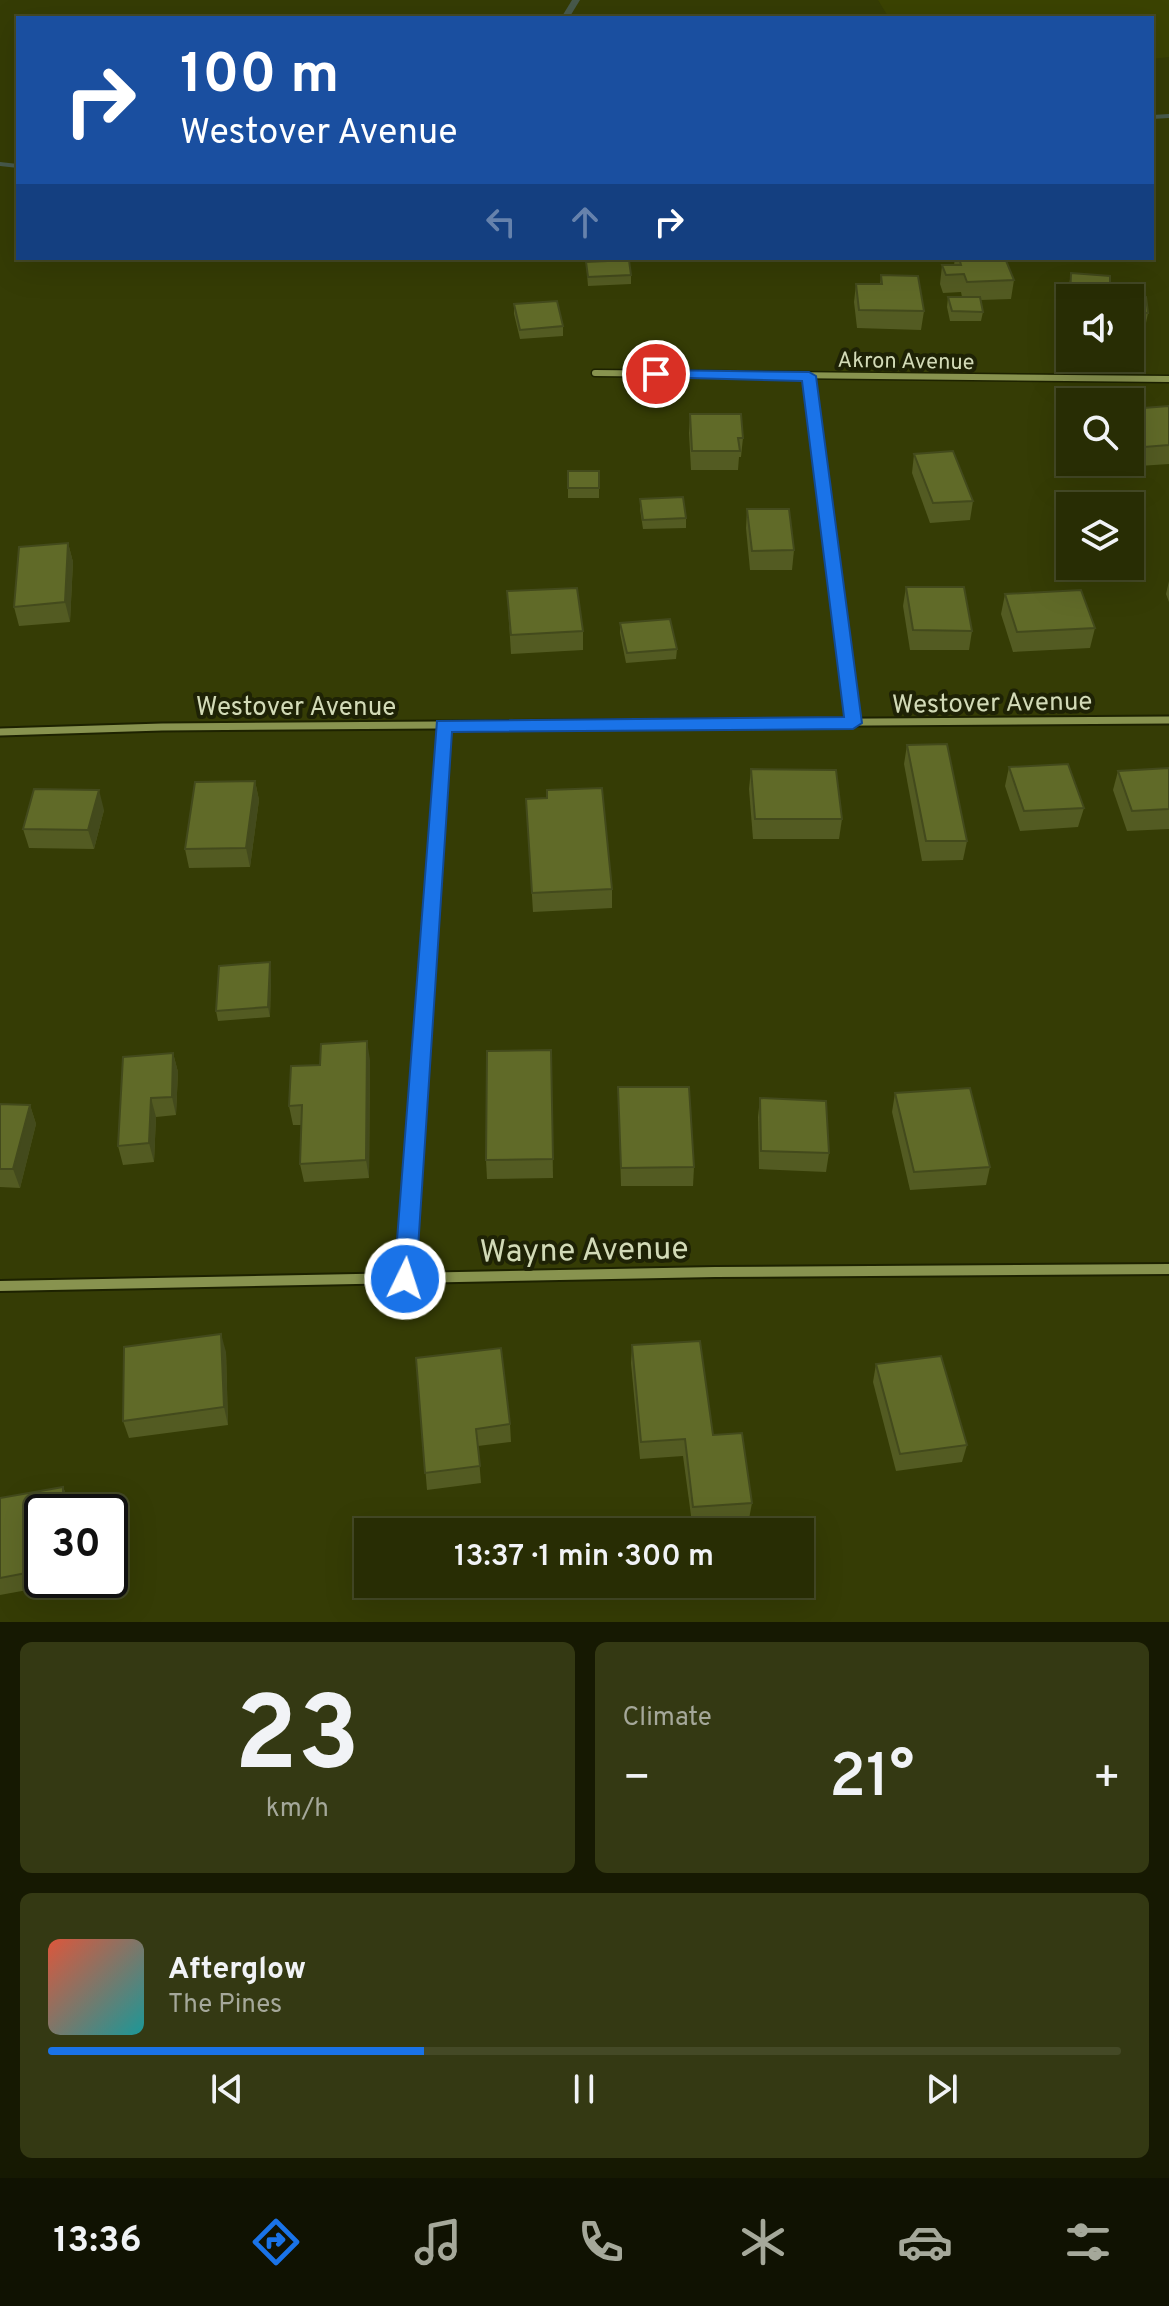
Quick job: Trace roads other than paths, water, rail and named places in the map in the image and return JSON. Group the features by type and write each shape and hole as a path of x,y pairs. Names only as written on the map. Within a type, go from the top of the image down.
{"street":[{"name":"Akron Avenue","path":"595,373 1169,379"},
{"path":"809,376 853,723"},
{"name":"Westover Avenue","path":"0,732 162,727 1169,720"},
{"path":"405,1279 443,726"},
{"name":"Wayne Avenue","path":"0,1286 715,1272 1169,1269"}],"waterway":[{"path":"566,16 576,0"},
{"path":"1154,117 1169,116"},
{"path":"0,164 16,166"}]}
